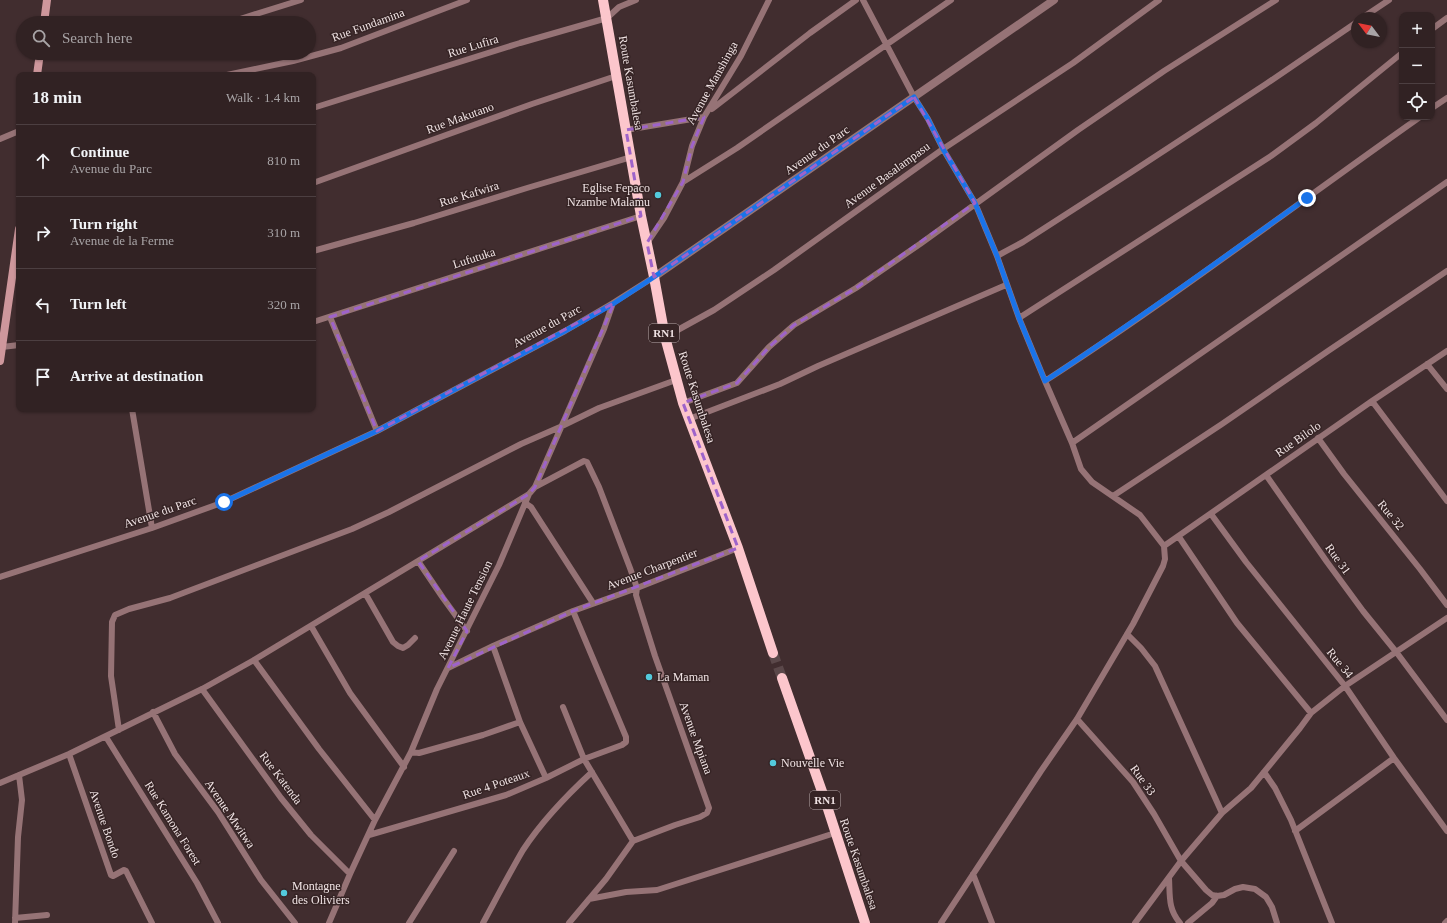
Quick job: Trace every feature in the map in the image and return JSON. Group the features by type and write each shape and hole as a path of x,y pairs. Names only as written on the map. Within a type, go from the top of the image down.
{"highway":[{"name":"Route Kasumbalesa","path":"603,0 641,216 665,337 676,380 683,403 738,548 773,653"},
{"name":"Route Kasumbalesa","path":"782,678 866,923"}],"main road":[{"path":"45,16 47,0"},
{"path":"37,72 39,60"},
{"path":"0,361 16,252"}],"street":[{"path":"250,16 301,0"},
{"name":"Rue Fundamina","path":"316,55 341,48 467,0"},
{"name":"Rue Lufira","path":"316,107 520,43 606,18 620,7 636,0"},
{"name":"Avenue Manshinga","path":"647,243 664,218 683,182 692,146 704,117 741,56 769,0"},
{"path":"709,111 810,33 856,0"},
{"path":"863,0 888,44 914,97 975,203 997,256 1006,285 1019,318 1072,442 1082,470 1092,482 1140,515 1164,546 1165,558 1163,566 1127,634 1077,719 1040,771 973,874 948,920 941,923"},
{"path":"683,182 738,148 951,0"},
{"name":"Avenue du Parc","path":"0,576 152,528 224,502 377,431 565,331 613,304 654,277 1054,0"},
{"name":"Avenue Basalampasu","path":"665,337 714,310 774,270 943,149 1073,63 1159,0"},
{"path":"683,403 737,383 769,347 794,325 862,284 920,244 975,203 1030,166 1078,130 1164,72 1276,0"},
{"path":"1371,12 1389,0"},
{"path":"1435,27 1447,18"},
{"path":"997,256 1023,242 1116,182 1266,84 1351,26"},
{"path":"1019,318 1271,156 1316,123 1399,55"},
{"name":"Rue Fundamina","path":"241,72 297,60"},
{"name":"Rue Makutano","path":"316,182 532,104 616,76"},
{"path":"1435,106 1447,98"},
{"path":"626,130 704,117"},
{"path":"1045,381 1149,311 1416,120"},
{"path":"0,139 16,132"},
{"name":"Rue Kafwira","path":"316,249 414,222 631,157"},
{"path":"1072,442 1447,182"},
{"name":"Lufutuka","path":"316,321 641,216"},
{"path":"1114,496 1447,271"},
{"path":"689,419 780,384 818,366 1006,285"},
{"name":"Avenue Haute Tension","path":"329,923 375,820 404,767 428,709 499,565 529,494 535,487 604,329 613,304"},
{"path":"330,317 377,431"},
{"path":"2,347 16,345"},
{"name":"Rue Bilolo","path":"1164,546 1179,537 1318,438 1447,351"},
{"path":"1427,364 1447,389"},
{"path":"119,730 111,676 112,622 115,615 129,609 170,598 352,529 389,512 521,444 599,408 676,380"},
{"path":"1372,401 1447,501"},
{"path":"133,412 152,528"},
{"name":"Rue 32","path":"1318,438 1344,474 1447,605"},
{"name":"Avenue Mpiana","path":"535,487 584,461 587,462 599,487 637,588 636,596 655,656 709,808 707,814 633,842"},
{"name":"Rue 31","path":"1266,475 1331,568 1397,653"},
{"path":"0,784 106,737 202,689 254,660 529,494"},
{"path":"525,503 531,507 593,603"},
{"name":"Rue 34","path":"1211,514 1246,562 1345,686 1394,758 1447,831"},
{"path":"1179,537 1237,623 1311,713"},
{"name":"Avenue Charpentier","path":"448,668 493,646 573,611 637,588 738,548"},
{"path":"418,561 467,631"},
{"path":"365,593 393,642 403,648 415,638"},
{"name":"Rue 4 Poteaux","path":"369,835 506,795 546,778 584,759 622,745 626,742 626,737 573,611"},
{"path":"1135,923 1181,860 1222,813 1246,792 1264,772 1311,713 1345,686 1397,653 1447,618"},
{"path":"311,626 350,693 404,767"},
{"path":"1127,634 1141,648 1155,666 1222,813"},
{"path":"493,646 520,722 546,778"},
{"path":"1397,653 1447,720"},
{"path":"254,660 319,749 375,820"},
{"name":"Rue Katenda","path":"202,689 281,798 311,835 350,874"},
{"path":"563,707 584,759 633,842 606,880 569,923"},
{"name":"Avenue Mwitwa","path":"154,712 175,754 218,812 261,880 295,923"},
{"name":"Rue 33","path":"1077,719 1133,782 1181,860 1206,890 1212,895 1217,896"},
{"path":"411,752 419,753 476,737 520,722"},
{"name":"Rue Kamona Forest","path":"106,737 197,883 218,923"},
{"name":"Avenue Bondo","path":"69,754 111,875 124,870 126,871 152,923"},
{"path":"1295,831 1394,758"},
{"path":"483,923 523,850 555,808 592,772"},
{"path":"1264,772 1275,788 1291,820 1332,923"},
{"path":"19,775 22,800 18,837 15,920 47,915"},
{"path":"589,899 626,892 657,890 835,833"},
{"path":"409,923 454,851"},
{"path":"973,874 992,923"},
{"path":"1169,878 1171,908 1173,915 1180,923"},
{"path":"1188,923 1212,903 1217,896 1224,895 1235,889 1243,887 1256,889 1266,897 1272,907 1277,923"}],"highlighted area":[{"path":"914,97 975,203 856,288 794,325 769,347 737,383 683,403 738,548 573,611 448,668 467,631 418,561 529,494 535,487 614,303 377,431 330,317 641,216 626,130 704,117 692,146 683,182 647,243 654,277"}],"tunnel":[{"path":"773,653 782,678"}],"place":[{"name":"Eglise Fepaco Nzambe Malamu","path":"658,195"},
{"name":"La Maman","path":"649,677"},
{"name":"Nouvelle Vie","path":"773,763"},
{"name":"Montagne des Oliviers","path":"284,893"}],"route":[{"path":"224,502 377,431 613,304 914,97 975,203 1045,381 1149,311 1307,198"}]}
